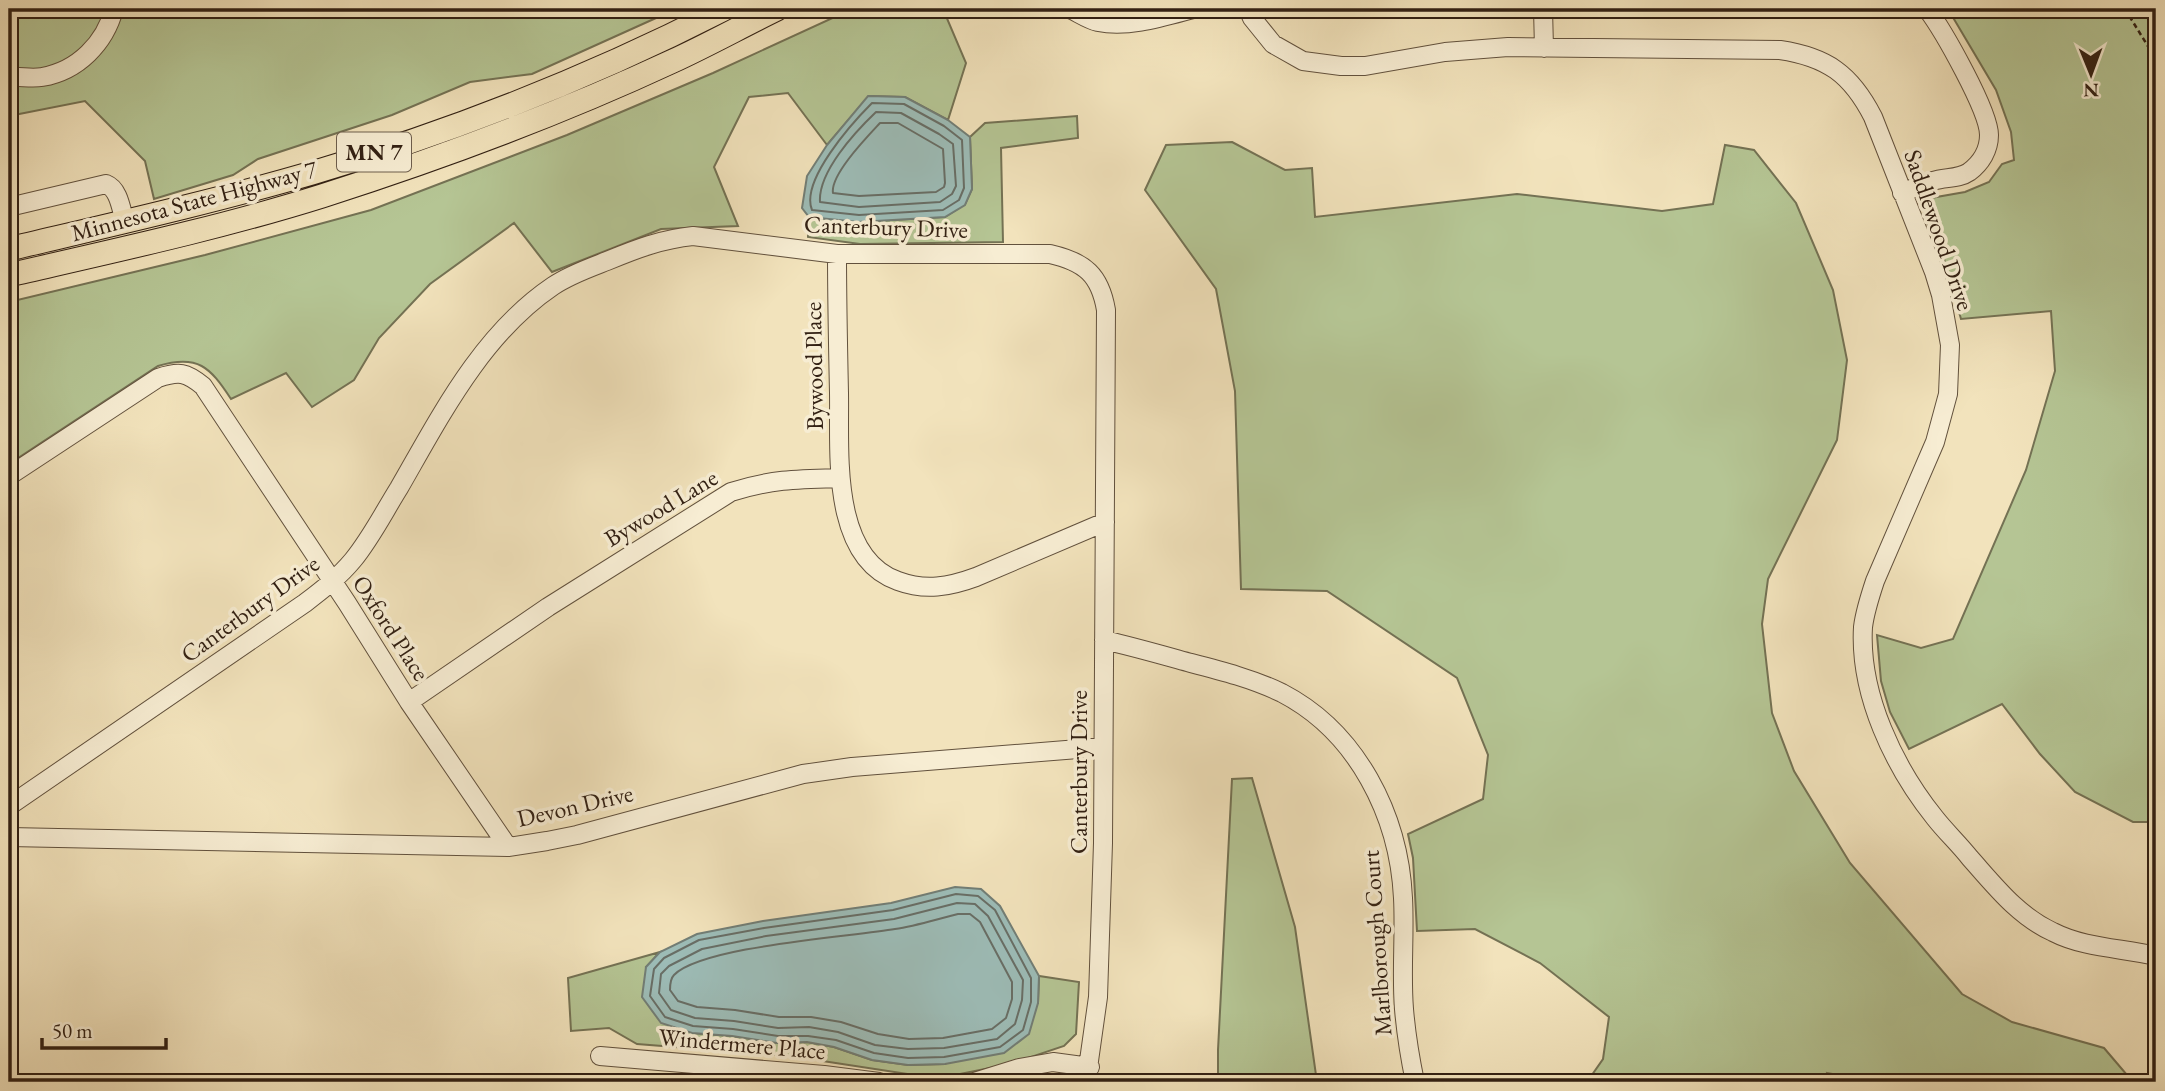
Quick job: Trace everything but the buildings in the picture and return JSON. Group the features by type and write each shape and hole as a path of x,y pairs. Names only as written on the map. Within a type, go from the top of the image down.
{"main road":[{"name":"Minnesota State Highway 7","path":"9,249 313,173 438,131 535,94 666,38 724,9"},
{"name":"Minnesota State Highway 7","path":"9,275 171,237 320,197 433,158 543,117 673,61 777,9"}],"street":[{"path":"9,77 41,77 63,71 82,60 98,43 110,23 114,9"},
{"path":"1072,10 1095,21 1114,24 1142,21 1193,9"},
{"name":"Saddlewood Drive","path":"1248,9 1273,44 1303,61 1341,66 1365,66 1445,52 1508,47 1780,50 1804,54 1827,63 1846,77 1862,95 1873,117 1941,295 1950,345 1948,394 1935,442 1875,580 1868,603 1864,627 1864,666 1874,704 1886,737 1908,779 1934,816 2004,896 2027,918 2054,933 2084,943 2156,957"},
{"path":"1543,9 1544,48"},
{"path":"1902,193 1935,180 1966,174 1978,164 1987,150 1990,135 1986,119 1961,66 1927,9"},
{"path":"9,207 106,184 115,189 125,222"},
{"name":"Canterbury Drive","path":"9,806 294,611 332,582 354,559 373,532 466,377 527,305 555,284 647,244 694,236 837,254 1050,254 1068,258 1083,266 1096,278 1107,310 1103,842 1098,997 1088,1075"},
{"name":"Bywood Place","path":"837,254 840,478"},
{"name":"Oxford Place","path":"9,477 159,378 181,373 192,376 203,386 347,603 409,702 508,846"},
{"path":"840,478 849,524 857,545 871,565 891,578 913,587 936,588 960,584 1105,522"},
{"name":"Bywood Lane","path":"409,702 548,607 731,492 758,483 785,479 840,478"},
{"name":"Marlborough Court","path":"1104,640 1240,676 1283,694 1318,718 1347,747 1371,780 1388,817 1400,857 1404,1009 1415,1082"},
{"name":"Devon Drive","path":"9,837 508,846 577,835 754,785 803,774 852,767 1103,747"},
{"name":"Windermere Place","path":"600,1056 823,1079 879,1082"},
{"path":"974,1082 1019,1068 1053,1062 1088,1075"}],"path":[{"path":"2125,9 2149,48 2156,73"}],"green space":[{"path":"9,9 676,9 532,74 470,82 392,115 258,159 233,175 154,199 145,161 85,101 9,116"},
{"path":"852,9 943,9 966,63 948,120 905,97 869,96 827,145 788,93 749,97 714,167 738,226 661,229 552,272 514,223 430,284 379,338 354,380 312,407 286,373 231,399 202,366 172,363 158,366 9,464 9,302 205,255 371,210 567,135 713,73"},
{"path":"1948,9 2156,9 2156,822 2133,822 2075,792 2040,754 2002,704 1909,749 1890,712 1881,681 1877,635 1921,648 1953,639 2026,470 2055,371 2051,311 1961,319 1944,259 1924,217 1924,207 1931,198 1965,192 1989,182 2002,164 2014,160 2011,132 1996,90"},
{"path":"1077,116 1078,138 1001,148 1003,242 860,244 808,237 809,217 858,222 945,217 965,204 972,189 970,137 985,123"},
{"path":"1232,142 1285,170 1312,168 1315,217 1517,194 1662,211 1713,204 1725,145 1754,150 1796,203 1833,290 1847,360 1837,440 1768,579 1762,624 1772,713 1794,771 1850,863 1962,994 2012,1022 2104,1048 2133,1082 1853,1082 1849,1077 1827,1073 1828,1082 1587,1082 1603,1059 1609,1017 1540,963 1475,929 1417,931 1413,858 1408,834 1483,799 1488,755 1457,678 1327,591 1241,589 1235,391 1216,289 1145,190 1166,145"},
{"path":"1252,778 1295,927 1317,1082 1218,1082 1232,779"},
{"path":"660,952 646,967 692,1033 777,1043 807,1042 834,1047 872,1060 908,1065 945,1064 1038,1003 1039,976 1079,982 1076,1034 1064,1046 1010,1064 955,1075 914,1075 790,1056 637,1044 609,1028 571,1031 568,978"}],"water":[{"path":"868,96 905,97 948,120 970,137 972,189 965,205 945,217 858,222 809,217 802,208 807,176 827,145"},
{"path":"955,887 981,889 1000,906 1039,976 1038,1003 1029,1034 1004,1053 945,1064 908,1065 872,1060 834,1047 807,1042 777,1043 692,1033 661,1023 642,997 646,967 660,952 697,934 763,921 891,903"}]}
